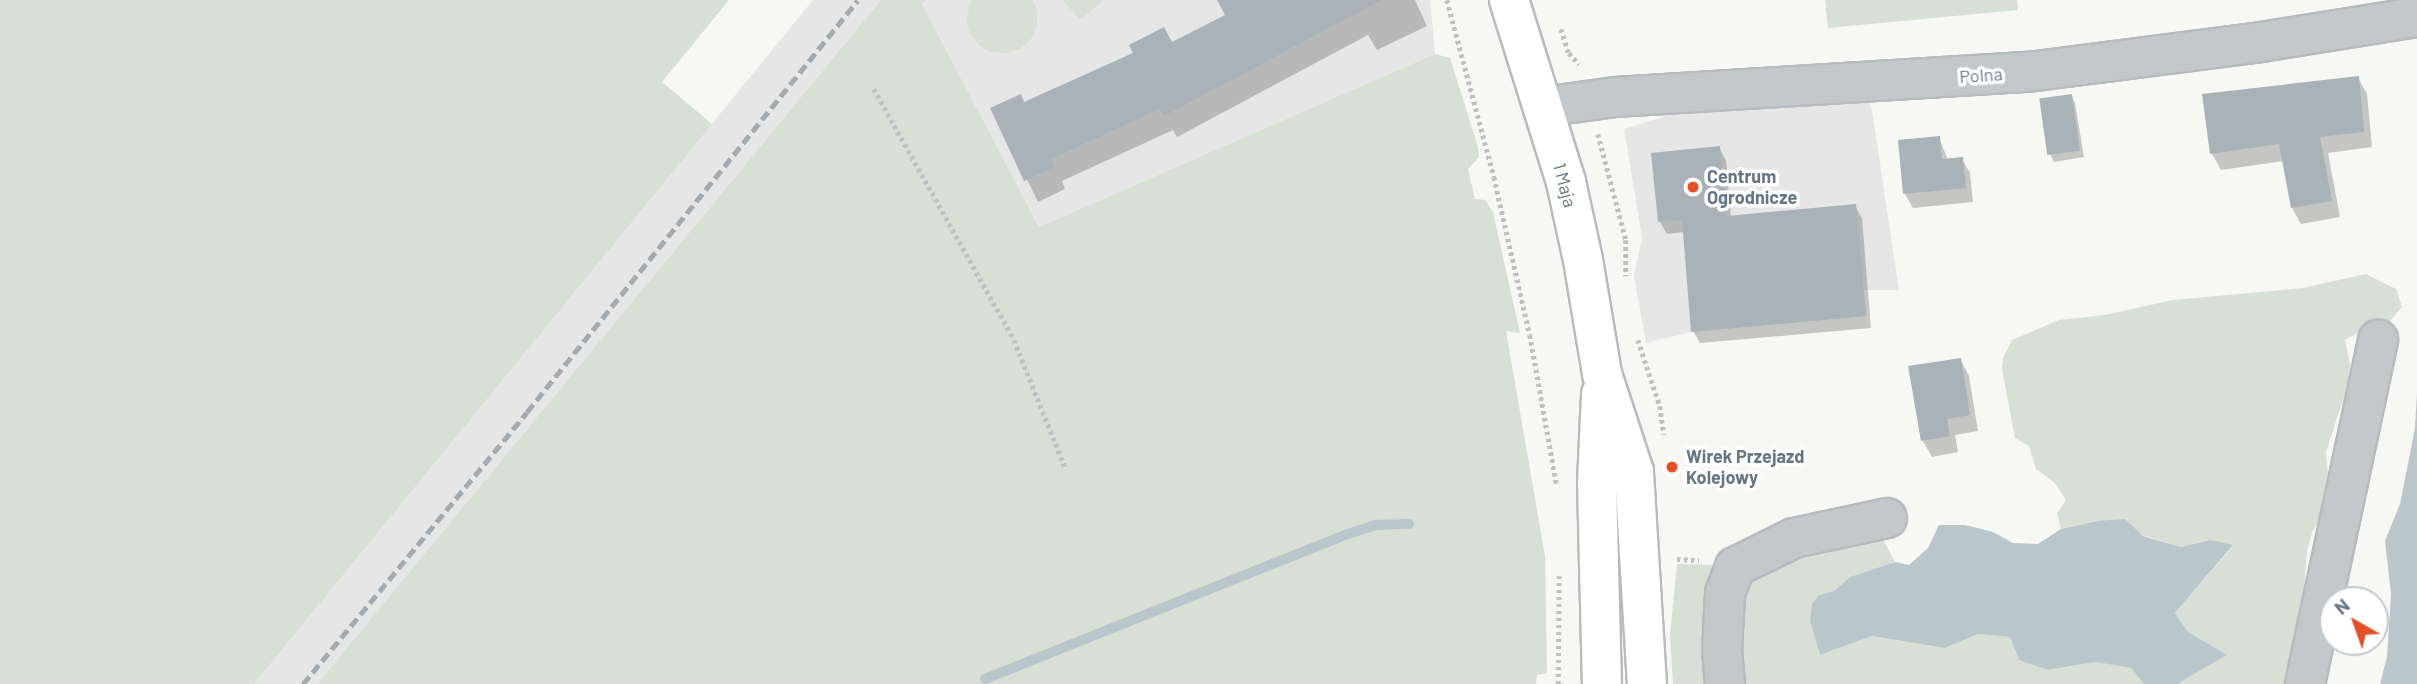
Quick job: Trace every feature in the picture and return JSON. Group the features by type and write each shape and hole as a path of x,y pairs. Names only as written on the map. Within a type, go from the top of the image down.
{"main road":[{"name":"1 Maja","path":"1509,0 1566,182 1583,260 1602,374 1634,472 1647,684"},
{"name":"1 Maja","path":"1602,374 1597,482 1602,684"}],"street":[{"name":"Polna","path":"1543,107 1609,98 2028,72 2261,42 2417,17"},
{"path":"2305,684 2378,340"},
{"path":"1725,684 1722,652 1725,593 1735,567 1794,538 1886,519"}],"path":[{"path":"1447,0 1491,164 1521,297 1559,495"},
{"path":"1557,20 1569,53 1580,66 1590,71"},
{"path":"874,89 1014,340 1065,467"},
{"path":"1558,684 1559,572"}],"shaded area":[{"path":"0,0 729,0 662,82 712,124 254,684 0,684"},
{"path":"813,0 881,0 317,684 254,684"},
{"path":"881,0 926,0 922,4 1039,227 1435,54 1450,58 1478,147 1479,157 1468,169 1475,199 1485,200 1493,212 1520,333 1506,331 1545,556 1547,673 1537,675 1536,684 317,684"},
{"path":"926,0 1430,0 1435,54 1039,227 922,4"},
{"path":"971,0 1033,0 1037,11 1037,26 1031,39 1020,49 1005,53 990,52 970,34 966,21"},
{"path":"1063,0 1104,0 1080,20"},
{"path":"1825,0 2017,0 2018,10 1828,28"},
{"path":"1867,99 1872,110 1899,290 1864,290 1866,316 1691,332 1646,343 1634,275 1642,238 1624,129 1663,117 1663,109"},
{"path":"2366,274 2396,289 2402,307 2388,323 2365,329 2345,340 2350,365 2348,384 2326,452 2329,489 2325,512 2313,530 2307,550 2302,618 2284,684 2177,684 2226,655 2188,632 2175,613 2233,546 2210,540 2181,547 2098,521 2061,529 2057,513 2066,500 2055,483 2036,469 2029,446 2015,438 2002,369 2003,358 2012,340 2059,320 2105,315 2173,300 2303,288"},
{"path":"2417,393 2417,684 2380,684 2389,656 2391,594 2385,541 2400,504 2415,428"},
{"path":"2125,519 2143,536 2181,547 2210,540 2233,545 2175,613 2188,632 2227,655 2177,684 2144,684 2131,668 2095,662 2048,670 2019,660 2010,637 1978,634 1945,648 1872,636 1820,655 1810,621 1812,604 1819,595 1834,591 1850,577 1895,562 1909,565 1928,548 1939,525 1965,525 1993,532 2013,543 2038,544 2061,529 2098,521"},
{"path":"1882,538 1895,562 1850,577 1834,591 1819,595 1810,621 1820,655 1872,636 1945,648 1978,634 2010,637 2019,660 2048,670 2095,662 2131,668 2144,684 1737,684 1741,592 1751,579 1763,578 1770,568 1791,559"},
{"path":"1677,564 1719,565 1716,684 1673,684 1670,634"}],"building":[{"path":"1217,0 1381,0 1164,116 1159,109 1051,159 1054,167 1024,181 990,108 1021,94 1024,102 1133,53 1129,45 1164,27 1172,42 1225,15"},
{"path":"2359,76 2364,132 2320,137 2332,201 2291,208 2279,144 2210,154 2202,94"},
{"path":"2072,94 2080,150 2047,155 2039,99"},
{"path":"1940,136 1942,159 1963,157 1966,188 1903,194 1898,140"},
{"path":"1720,146 1727,216 1856,204 1866,316 1691,332 1682,220 1658,222 1651,153"},
{"path":"1961,358 1970,415 1947,419 1950,436 1921,441 1908,366"}],"waterway":[{"path":"985,679 1342,536 1376,525 1409,524"}],"railway":[{"path":"303,684 527,412 858,0"}],"place":[{"name":"Centrum Ogrodnicze","path":"1693,187"},
{"name":"Wirek Przejazd Kolejowy","path":"1672,467"}]}
